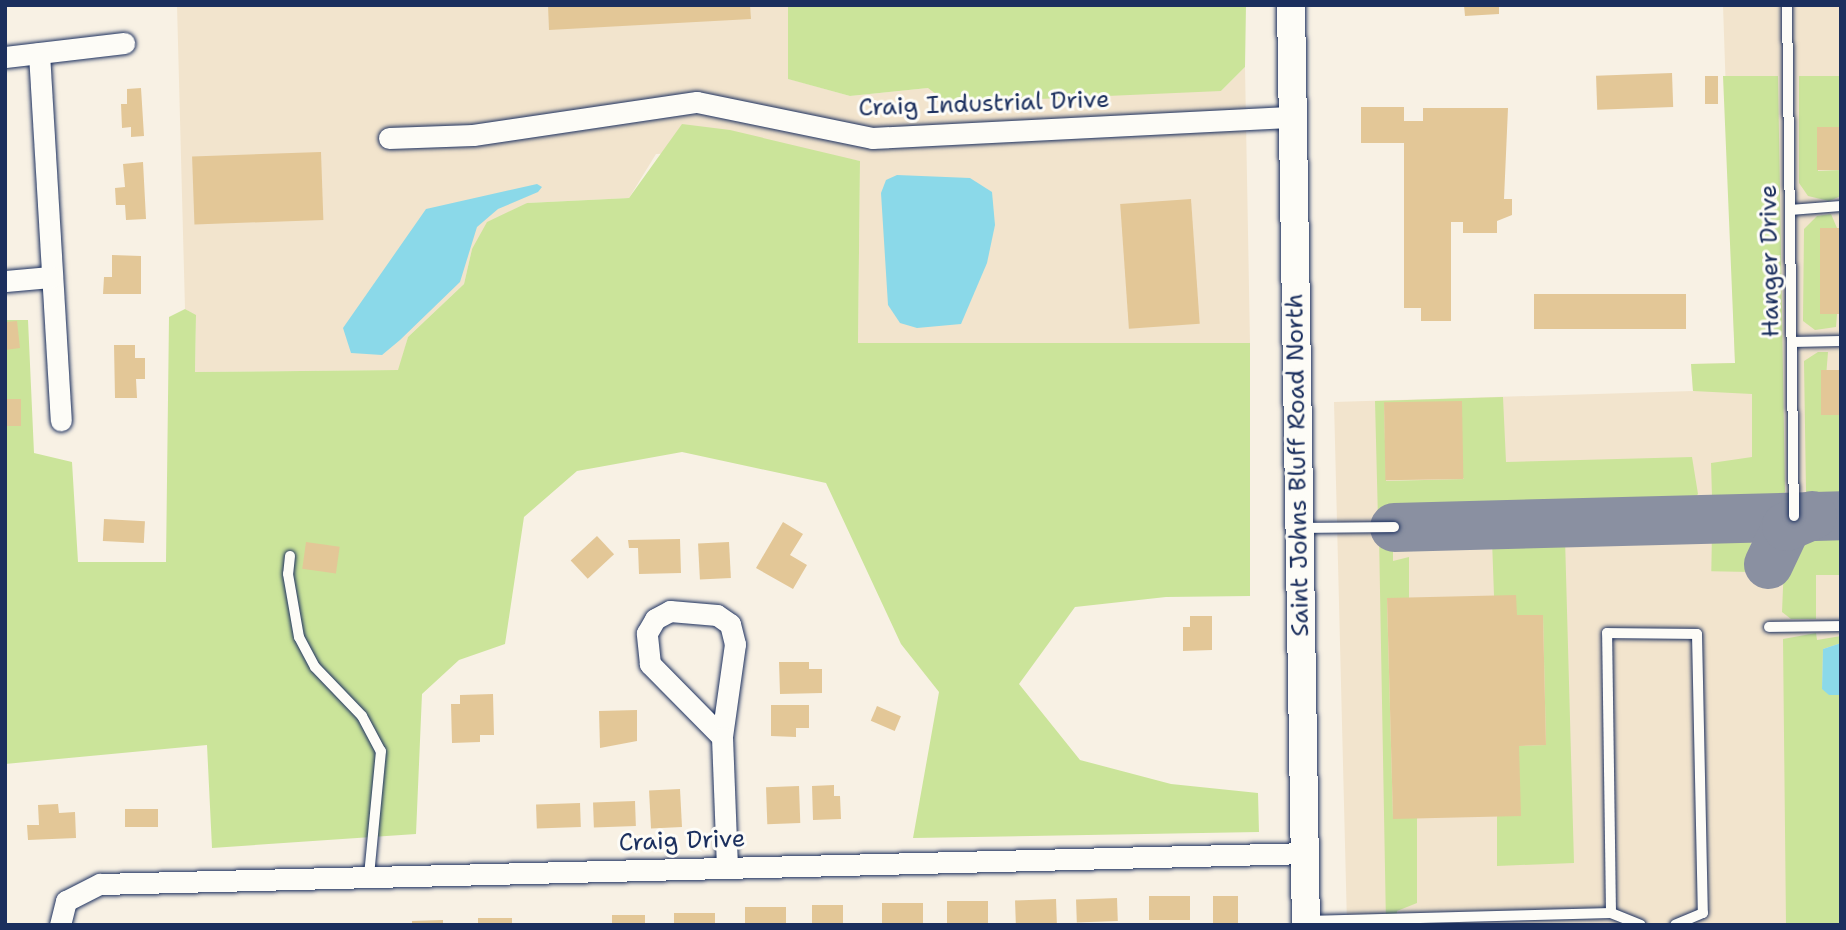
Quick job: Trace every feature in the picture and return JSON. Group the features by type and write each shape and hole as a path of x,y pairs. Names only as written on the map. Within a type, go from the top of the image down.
{"main road":[{"name":"Saint Johns Bluff Road North","path":"1291,5 1306,923"}],"street":[{"path":"5,57 124,43"},
{"path":"39,52 61,420"},
{"name":"Craig Industrial Drive","path":"389,138 473,135 697,102 872,138 1293,117"},
{"path":"5,281 51,277"},
{"path":"722,737 650,664 647,633 655,619 670,611 717,615 730,624 735,644 722,737 727,865"},
{"name":"Craig Drive","path":"60,925 66,901 100,884 727,865 1305,853"}],"lane":[{"name":"Hanger Drive","path":"1787,5 1794,516"},
{"path":"1790,210 1841,206"},
{"path":"1792,342 1841,341"},
{"path":"1298,528 1394,527"},
{"path":"290,556 288,574 299,637 316,667 362,716 381,751 369,875"},
{"path":"1769,627 1841,626"},
{"path":"1611,913 1607,634 1697,634 1703,913 1675,925"},
{"path":"1306,923 1611,913 1641,925"}],"shaded area":[{"path":"177,5 788,5 789,79 850,96 928,88 1221,91 1245,67 1250,343 858,343 860,161 796,149 656,154 629,198 527,203 472,249 464,284 408,337 399,370 195,372 196,316 185,309"},
{"path":"1723,5 1841,5 1841,925 1347,925 1334,402 1693,391 1691,364 1735,363"}],"green space":[{"path":"788,5 1246,5 1245,67 1221,91 948,103 928,88 850,96 788,79"},
{"path":"1723,76 1778,76 1785,492 1778,501 1720,503 1712,497 1711,463 1752,457 1752,394 1693,391 1691,364 1735,363"},
{"path":"1799,76 1841,76 1841,127 1817,128 1818,171 1841,170 1841,196 1829,201 1808,196 1799,183"},
{"path":"682,124 730,130 860,161 858,343 1250,343 1250,596 1166,597 1075,607 1019,684 1080,760 1171,784 1258,793 1259,832 913,838 939,692 901,644 826,483 682,452 577,471 524,517 505,644 459,660 422,694 416,834 212,848 207,745 5,764 5,320 28,320 34,453 72,462 78,562 166,562 169,317 185,309 196,315 195,372 398,370 408,337 464,284 472,249 487,222 527,203 629,198"},
{"path":"1831,214 1837,228 1820,228 1821,313 1837,314 1836,327 1815,330 1803,321 1804,229 1817,216"},
{"path":"1818,352 1828,352 1823,415 1841,414 1841,498 1810,499 1806,492 1804,361"},
{"path":"1503,397 1506,462 1692,457 1698,494 1690,504 1406,512 1401,518 1378,520 1375,401","holes":["1384,403 1464,479 1386,481"]},
{"path":"1818,528 1841,529 1841,575 1816,575 1816,619 1791,619 1782,612 1784,564 1798,540"},
{"path":"1712,531 1751,532 1750,572 1711,571"},
{"path":"1394,534 1401,543 1393,547 1393,561 1409,557 1409,598 1387,599 1393,818 1417,818 1417,903 1397,911 1396,923 1412,925 1386,925 1379,535"},
{"path":"1565,538 1574,863 1497,866 1497,817 1519,746 1546,745 1543,615 1517,615 1494,596 1492,540"},
{"path":"1816,633 1817,640 1841,636 1841,643 1823,649 1822,689 1841,695 1841,925 1786,925 1783,639"}],"water":[{"path":"897,175 970,178 992,192 995,225 987,263 961,324 917,328 900,323 888,305 881,193 886,180"},
{"path":"537,184 542,187 538,192 498,209 477,227 460,282 400,340 382,355 351,353 343,328 426,209"},
{"path":"1841,643 1841,695 1829,695 1822,689 1823,649"}],"building":[{"path":"548,5 750,5 751,19 549,30"},
{"path":"1464,5 1499,5 1499,14 1465,16"},
{"path":"1672,73 1673,107 1597,110 1596,76"},
{"path":"1705,76 1718,76 1718,104 1705,104"},
{"path":"141,88 144,136 131,137 131,127 122,128 121,104 127,104 127,89"},
{"path":"1361,107 1404,107 1404,121 1423,121 1423,108 1508,108 1504,199 1512,199 1512,215 1497,221 1497,233 1463,233 1463,222 1451,222 1451,321 1421,321 1421,308 1404,308 1404,143 1361,143"},
{"path":"1817,127 1841,127 1841,170 1817,170"},
{"path":"321,152 323,220 194,224 192,157"},
{"path":"143,162 146,219 126,220 125,205 116,205 115,188 125,187 123,164"},
{"path":"1191,199 1200,324 1129,329 1120,204"},
{"path":"1820,228 1841,228 1841,314 1820,314"},
{"path":"112,255 141,256 141,294 103,294 104,277 112,277"},
{"path":"1534,294 1686,294 1686,329 1534,329"},
{"path":"17,321 20,348 5,350 5,322"},
{"path":"114,345 135,345 135,358 145,358 145,379 136,379 137,398 115,398"},
{"path":"1821,370 1841,370 1841,415 1821,415"},
{"path":"5,399 21,399 21,426 5,426"},
{"path":"1462,401 1463,479 1385,480 1384,402"},
{"path":"104,519 145,521 144,543 103,541"},
{"path":"783,522 803,534 790,555 807,565 793,589 756,568"},
{"path":"597,536 614,554 588,579 571,561"},
{"path":"680,539 681,573 639,574 638,548 629,548 628,540"},
{"path":"306,542 340,547 336,573 302,569"},
{"path":"729,542 731,578 700,580 698,544"},
{"path":"1516,595 1517,615 1543,615 1546,745 1519,746 1521,816 1393,819 1387,598"},
{"path":"1190,616 1212,616 1212,650 1183,651 1183,627 1190,627"},
{"path":"779,662 809,662 809,669 822,669 822,693 780,694"},
{"path":"493,694 494,735 480,735 480,742 452,743 451,704 460,704 460,695"},
{"path":"771,705 809,705 809,728 796,728 796,737 771,736"},
{"path":"877,706 901,716 895,731 871,721"},
{"path":"637,710 637,741 600,748 599,711"},
{"path":"834,785 834,796 840,796 841,819 813,820 812,786"},
{"path":"799,786 800,823 767,824 766,787"},
{"path":"680,789 682,827 651,829 649,791"},
{"path":"635,801 636,826 594,827 593,802"},
{"path":"580,803 581,827 537,829 536,805"},
{"path":"58,804 59,813 75,812 76,838 28,840 27,825 39,825 38,805"},
{"path":"125,809 158,809 158,827 125,827"},
{"path":"1149,896 1190,896 1190,920 1149,920"},
{"path":"1213,896 1238,896 1238,925 1213,925"},
{"path":"1117,898 1118,921 1077,922 1076,899"},
{"path":"1056,899 1057,925 1016,925 1015,900"},
{"path":"947,901 988,901 988,925 947,925"},
{"path":"882,903 923,903 923,925 882,925"},
{"path":"812,905 843,905 843,925 812,925"},
{"path":"745,907 786,907 786,925 745,925"},
{"path":"674,913 715,913 715,925 674,925"},
{"path":"612,915 645,915 645,925 612,925"},
{"path":"478,918 512,918 512,925 478,925"},
{"path":"443,920 443,925 412,925 412,921"}],"taxiway":[{"path":"1768,564 1786,526 1812,515"},
{"path":"1394,527 1841,515"}]}
